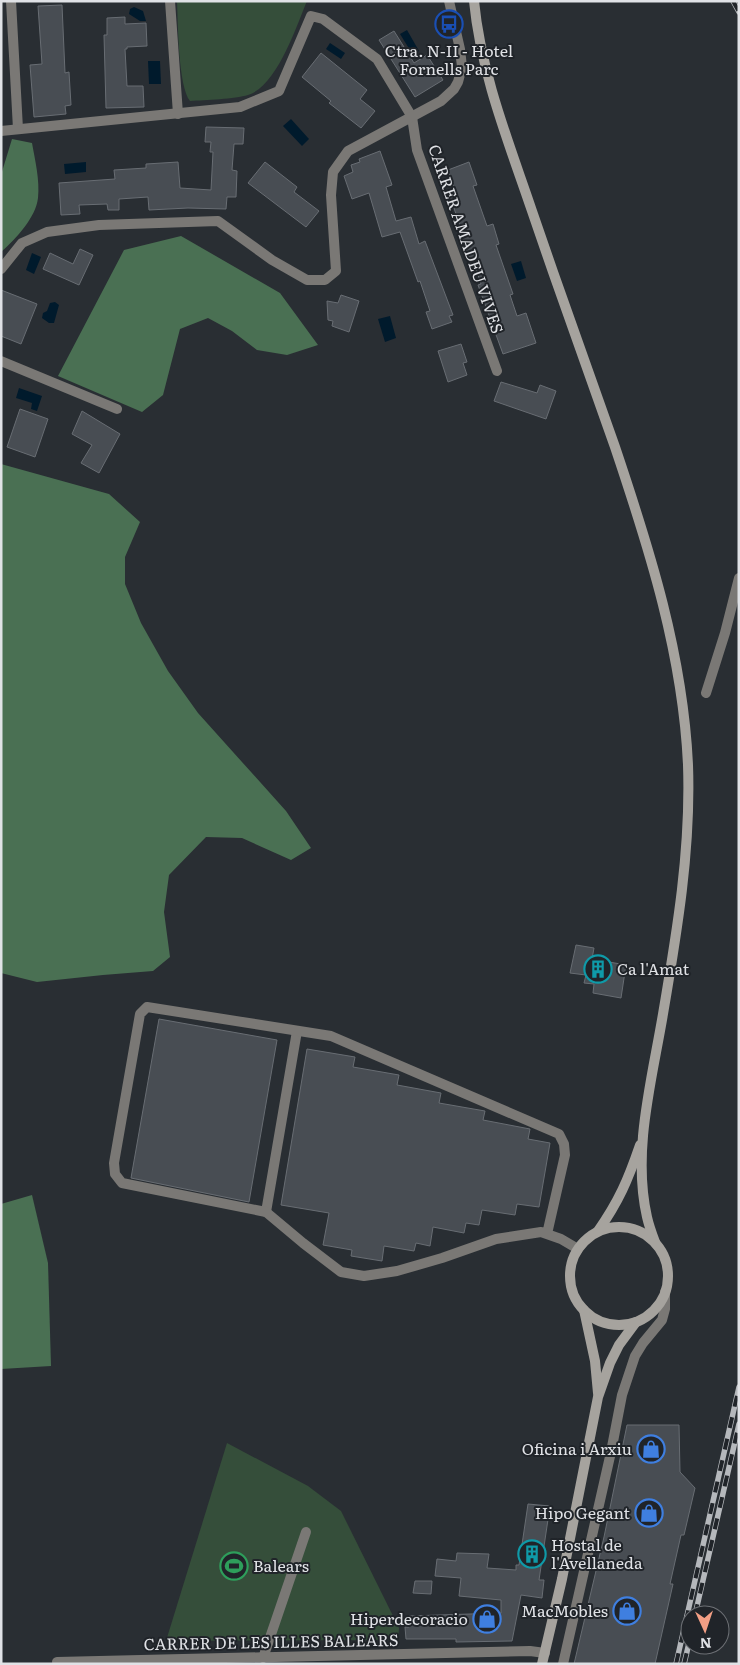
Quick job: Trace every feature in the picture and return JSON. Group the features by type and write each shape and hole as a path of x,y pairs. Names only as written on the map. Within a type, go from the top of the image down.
{"main road":[{"path":"474,1 481,50 502,121 644,534 675,652 682,705 688,765 687,822 680,910 643,1136 628,1181 616,1206 598,1231 584,1241 578,1249 572,1262 570,1277 573,1292 584,1310 596,1320 609,1324 623,1325 636,1322 645,1317 656,1308 665,1292 668,1279 665,1258 655,1242 647,1217 643,1183 643,1136"},
{"path":"598,1231 612,1227 628,1228 648,1236 655,1242"},
{"path":"584,1310 595,1361 598,1397"},
{"path":"543,1659 562,1579 598,1397 610,1363 619,1345 636,1322"}],"street":[{"path":"11,1 18,129"},
{"path":"170,1 178,114"},
{"path":"1,269 22,243 48,232 99,225 218,221 272,260 307,280 325,280 336,271 332,195 334,172 348,151 441,101 454,89 458,82 462,67 460,49 449,1"},
{"path":"1,131 240,108 280,91 311,16 323,19 377,59 412,116"},
{"name":"CARRER AMADEU VIVES","path":"412,116 417,150 497,371"},
{"path":"1,361 117,410"},
{"path":"706,693 725,633 739,578"},
{"path":"547,1234 565,1154 564,1144 559,1134 331,1036 147,1007 140,1014 114,1163 115,1174 122,1183 266,1212 341,1272 364,1276 397,1271 496,1239 541,1232 561,1239 578,1249"},
{"path":"266,1212 298,1031"},
{"path":"563,1664 622,1395 635,1356 662,1320 666,1309 665,1292"},
{"path":"262,1661 306,1532"},
{"name":"CARRER DE LES ILLES BALEARS","path":"57,1662 386,1659 530,1651 543,1659"}],"green space":[{"path":"177,1 307,1 277,68 258,89 248,95 190,101 186,93 181,69"},
{"path":"12,139 32,143 38,177 38,198 29,220 13,241 1,252 1,175"},
{"path":"181,236 280,293 318,345 287,355 257,350 232,331 208,318 180,329 163,395 142,412 58,376 124,250"},
{"path":"1,464 109,494 140,522 125,557 125,584 141,623 168,671 198,713 286,811 311,848 291,860 242,838 206,837 169,875 164,912 170,957 153,971 37,982 1,973"},
{"path":"32,1195 48,1263 51,1366 1,1369 1,1204"},
{"path":"227,1443 308,1486 341,1511 399,1628 398,1640 166,1641"}],"water":[{"path":"134,7 143,11 146,21 140,21 129,14 130,9"},
{"path":"407,30 419,51 413,55 400,34"},
{"path":"330,43 345,53 341,59 326,49"},
{"path":"148,61 160,61 161,84 149,84"},
{"path":"291,119 309,139 302,146 283,126"},
{"path":"86,162 86,172 65,174 64,164"},
{"path":"32,253 41,257 34,274 26,270"},
{"path":"521,261 526,278 517,281 511,264"},
{"path":"55,302 59,305 54,323 49,323 42,318 43,313 47,311 50,303"},
{"path":"390,316 396,338 385,342 378,319"},
{"path":"19,388 42,396 37,411 31,409 32,403 16,398"}],"building":[{"path":"62,5 65,73 69,72 71,105 65,106 66,114 34,117 30,65 42,64 38,6"},
{"path":"125,17 125,24 146,23 147,46 127,47 125,49 127,86 143,86 144,107 106,108 104,35 107,35 107,18"},
{"path":"394,31 414,63 427,55 443,80 415,97 379,40"},
{"path":"321,53 367,90 360,99 375,111 361,128 329,103 331,101 302,77"},
{"path":"206,127 244,128 243,144 234,144 232,170 237,171 236,197 227,197 226,209 149,210 148,197 119,199 119,210 108,210 107,204 79,205 80,214 61,215 59,183 115,179 114,170 146,168 146,164 178,162 180,188 211,190 213,152 210,152 211,142 205,142"},
{"path":"380,151 392,185 386,187 396,221 411,217 419,244 425,241 453,315 449,316 452,322 432,329 426,312 430,311 400,232 382,237 369,193 352,199 344,176 353,172 351,165 360,162 359,159"},
{"path":"265,162 297,187 294,192 319,211 306,227 248,183"},
{"path":"469,162 477,185 473,186 487,226 493,224 499,244 496,245 513,294 510,295 517,316 526,313 536,343 503,354 478,285 481,284 474,263 471,264 461,235 463,234 449,194 456,192 448,170"},
{"path":"80,249 93,255 79,285 43,269 50,253 73,264"},
{"path":"1,290 37,304 21,344 1,336"},
{"path":"341,295 359,301 349,332 332,326 333,321 328,320 327,301 338,303"},
{"path":"461,344 467,362 463,363 467,375 448,382 438,351"},
{"path":"501,382 537,393 540,385 556,391 546,419 494,401"},
{"path":"20,409 48,419 35,457 7,447"},
{"path":"82,411 120,434 99,473 81,463 92,445 72,434"},
{"name":"Ca l'Amat","path":"576,945 594,948 592,959 626,965 621,998 593,993 594,984 584,983 586,975 570,973"},
{"path":"159,1019 277,1040 249,1202 131,1178"},
{"path":"307,1049 355,1057 353,1067 399,1075 397,1085 441,1093 439,1103 485,1111 483,1120 530,1129 528,1139 550,1143 539,1207 517,1204 515,1215 482,1210 479,1225 466,1223 464,1233 433,1227 430,1246 416,1243 414,1251 384,1246 382,1261 351,1256 352,1250 323,1245 329,1213 281,1205"},
{"path":"627,1425 679,1425 680,1472 695,1488 684,1535 681,1535 670,1584 673,1584 655,1664 574,1664 604,1537"},
{"path":"528,1504 550,1506 539,1580 544,1580 542,1598 521,1595 512,1641 456,1642 456,1639 406,1639 405,1627 409,1627 409,1616 501,1613 501,1600 459,1596 461,1578 435,1576 437,1559 456,1561 457,1553 489,1554 487,1568 516,1570 516,1565 519,1565"},
{"path":"415,1581 432,1581 431,1594 413,1593"}],"railway":[{"path":"733,1 739,12"},
{"path":"676,1664 739,1387"},
{"path":"697,1605 739,1424"},
{"path":"684,1664 686,1655"}],"place":[{"name":"Ctra. N-II - Hotel Fornells Parc","path":"449,24"},
{"name":"Ca l'Amat","path":"598,969"},
{"name":"Oficina i Arxiu","path":"651,1449"},
{"name":"Hipo Gegant","path":"649,1513"},
{"name":"Hostal de l'Avellaneda","path":"532,1554"},
{"name":"Balears","path":"234,1566"},
{"name":"MacMobles","path":"627,1611"},
{"name":"Hiperdecoracio","path":"487,1619"}]}
